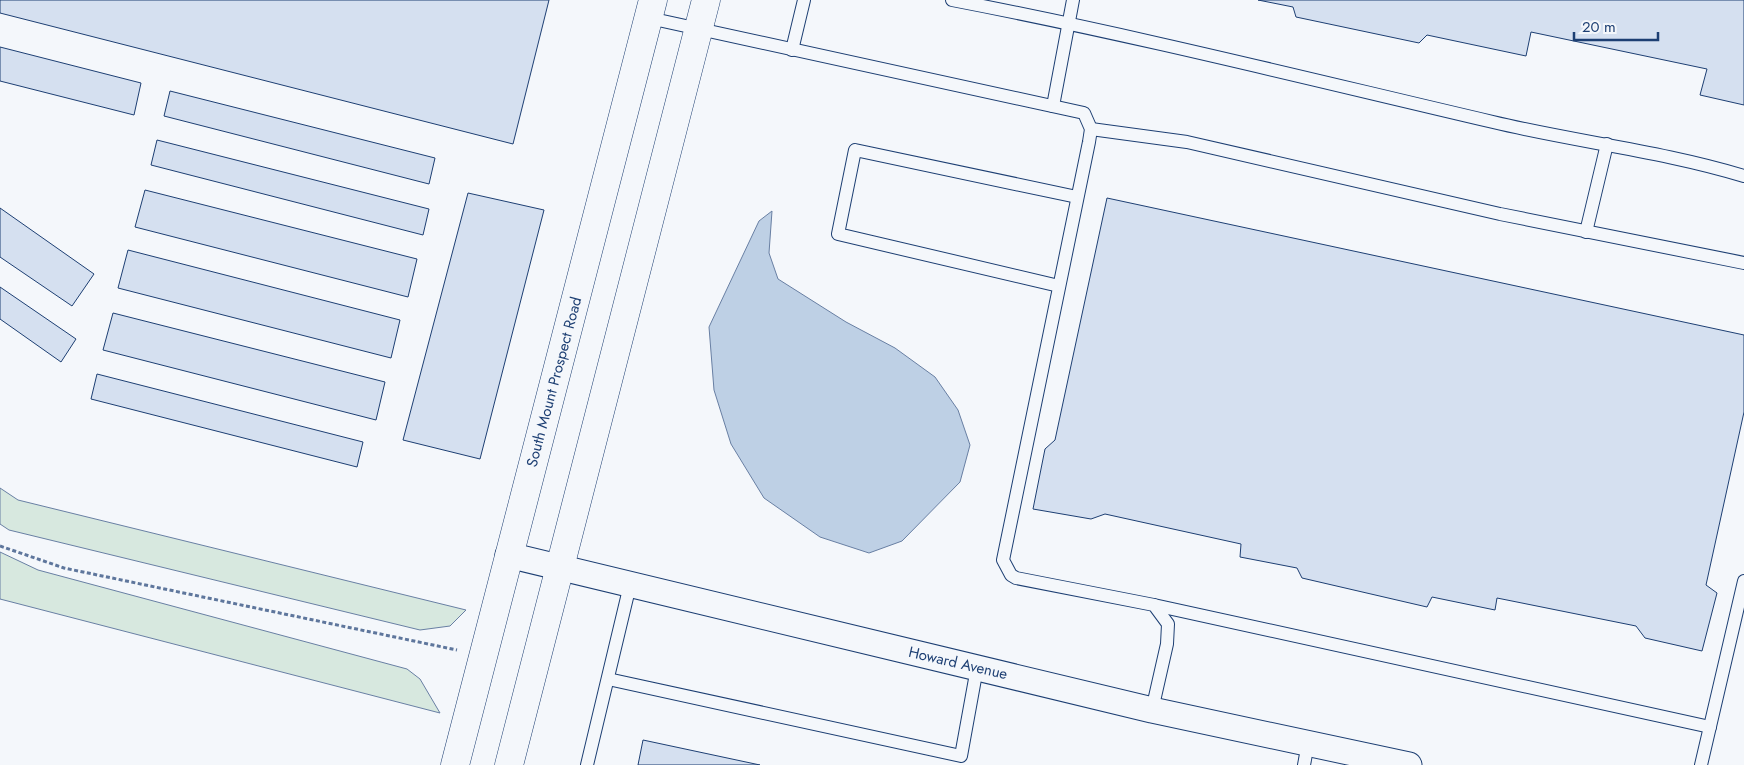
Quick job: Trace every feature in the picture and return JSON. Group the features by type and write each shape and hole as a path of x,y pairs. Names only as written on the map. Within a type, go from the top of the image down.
{"main road":[{"path":"509,765 706,0"},
{"name":"South Mount Prospect Road","path":"455,765 651,9"}],"street":[{"name":"Howard Avenue","path":"508,555 1152,710 1306,754 1409,765"}],"lane":[{"path":"792,50 804,0"},
{"path":"952,0 1069,23 1497,123 1706,165 1744,176"},
{"path":"1053,106 1073,0"},
{"path":"651,9 698,30 1084,113 1091,128 1003,560 1011,575 1016,578 1154,605 1710,727"},
{"path":"1091,128 1187,142 1500,214 1744,263"},
{"path":"1586,232 1607,144"},
{"path":"1059,286 838,234 855,150 1077,197"},
{"path":"1701,765 1744,581"},
{"path":"587,765 630,585"},
{"path":"1152,710 1167,644 1168,624 1154,605"},
{"path":"608,679 961,756 978,668"}],"path":[{"path":"0,546 64,568 482,655"}],"shaded area":[{"path":"0,488 18,500 466,610 450,626 420,630 9,530 0,524"},
{"path":"0,552 38,570 407,669 420,679 440,713 0,599"}],"water":[{"path":"772,211 769,253 778,279 846,322 895,348 935,377 958,410 970,445 960,482 902,541 869,553 820,537 764,498 731,444 714,390 709,327 759,221"}],"building":[{"path":"0,0 549,0 513,144 0,13"},
{"path":"1258,0 1744,0 1744,105 1700,95 1707,69 1531,32 1526,56 1427,35 1419,43 1296,17 1293,7"},
{"path":"0,47 141,83 134,115 0,81"},
{"path":"170,91 435,158 429,184 164,116"},
{"path":"157,140 429,209 423,235 151,165"},
{"path":"145,190 417,259 408,297 135,227"},
{"path":"468,193 544,210 480,459 403,440"},
{"path":"1107,198 1744,335 1744,412 1706,585 1717,593 1702,651 1645,638 1636,626 1497,598 1495,610 1432,597 1427,607 1302,578 1297,568 1240,557 1241,544 1105,514 1091,519 1033,509 1045,449 1055,440"},
{"path":"0,208 94,274 72,306 0,257"},
{"path":"128,250 400,320 391,358 118,288"},
{"path":"0,287 76,339 61,362 0,319"},
{"path":"113,313 385,382 376,420 103,350"},
{"path":"97,374 363,442 357,467 91,399"},
{"path":"643,740 760,765 638,765"}]}
